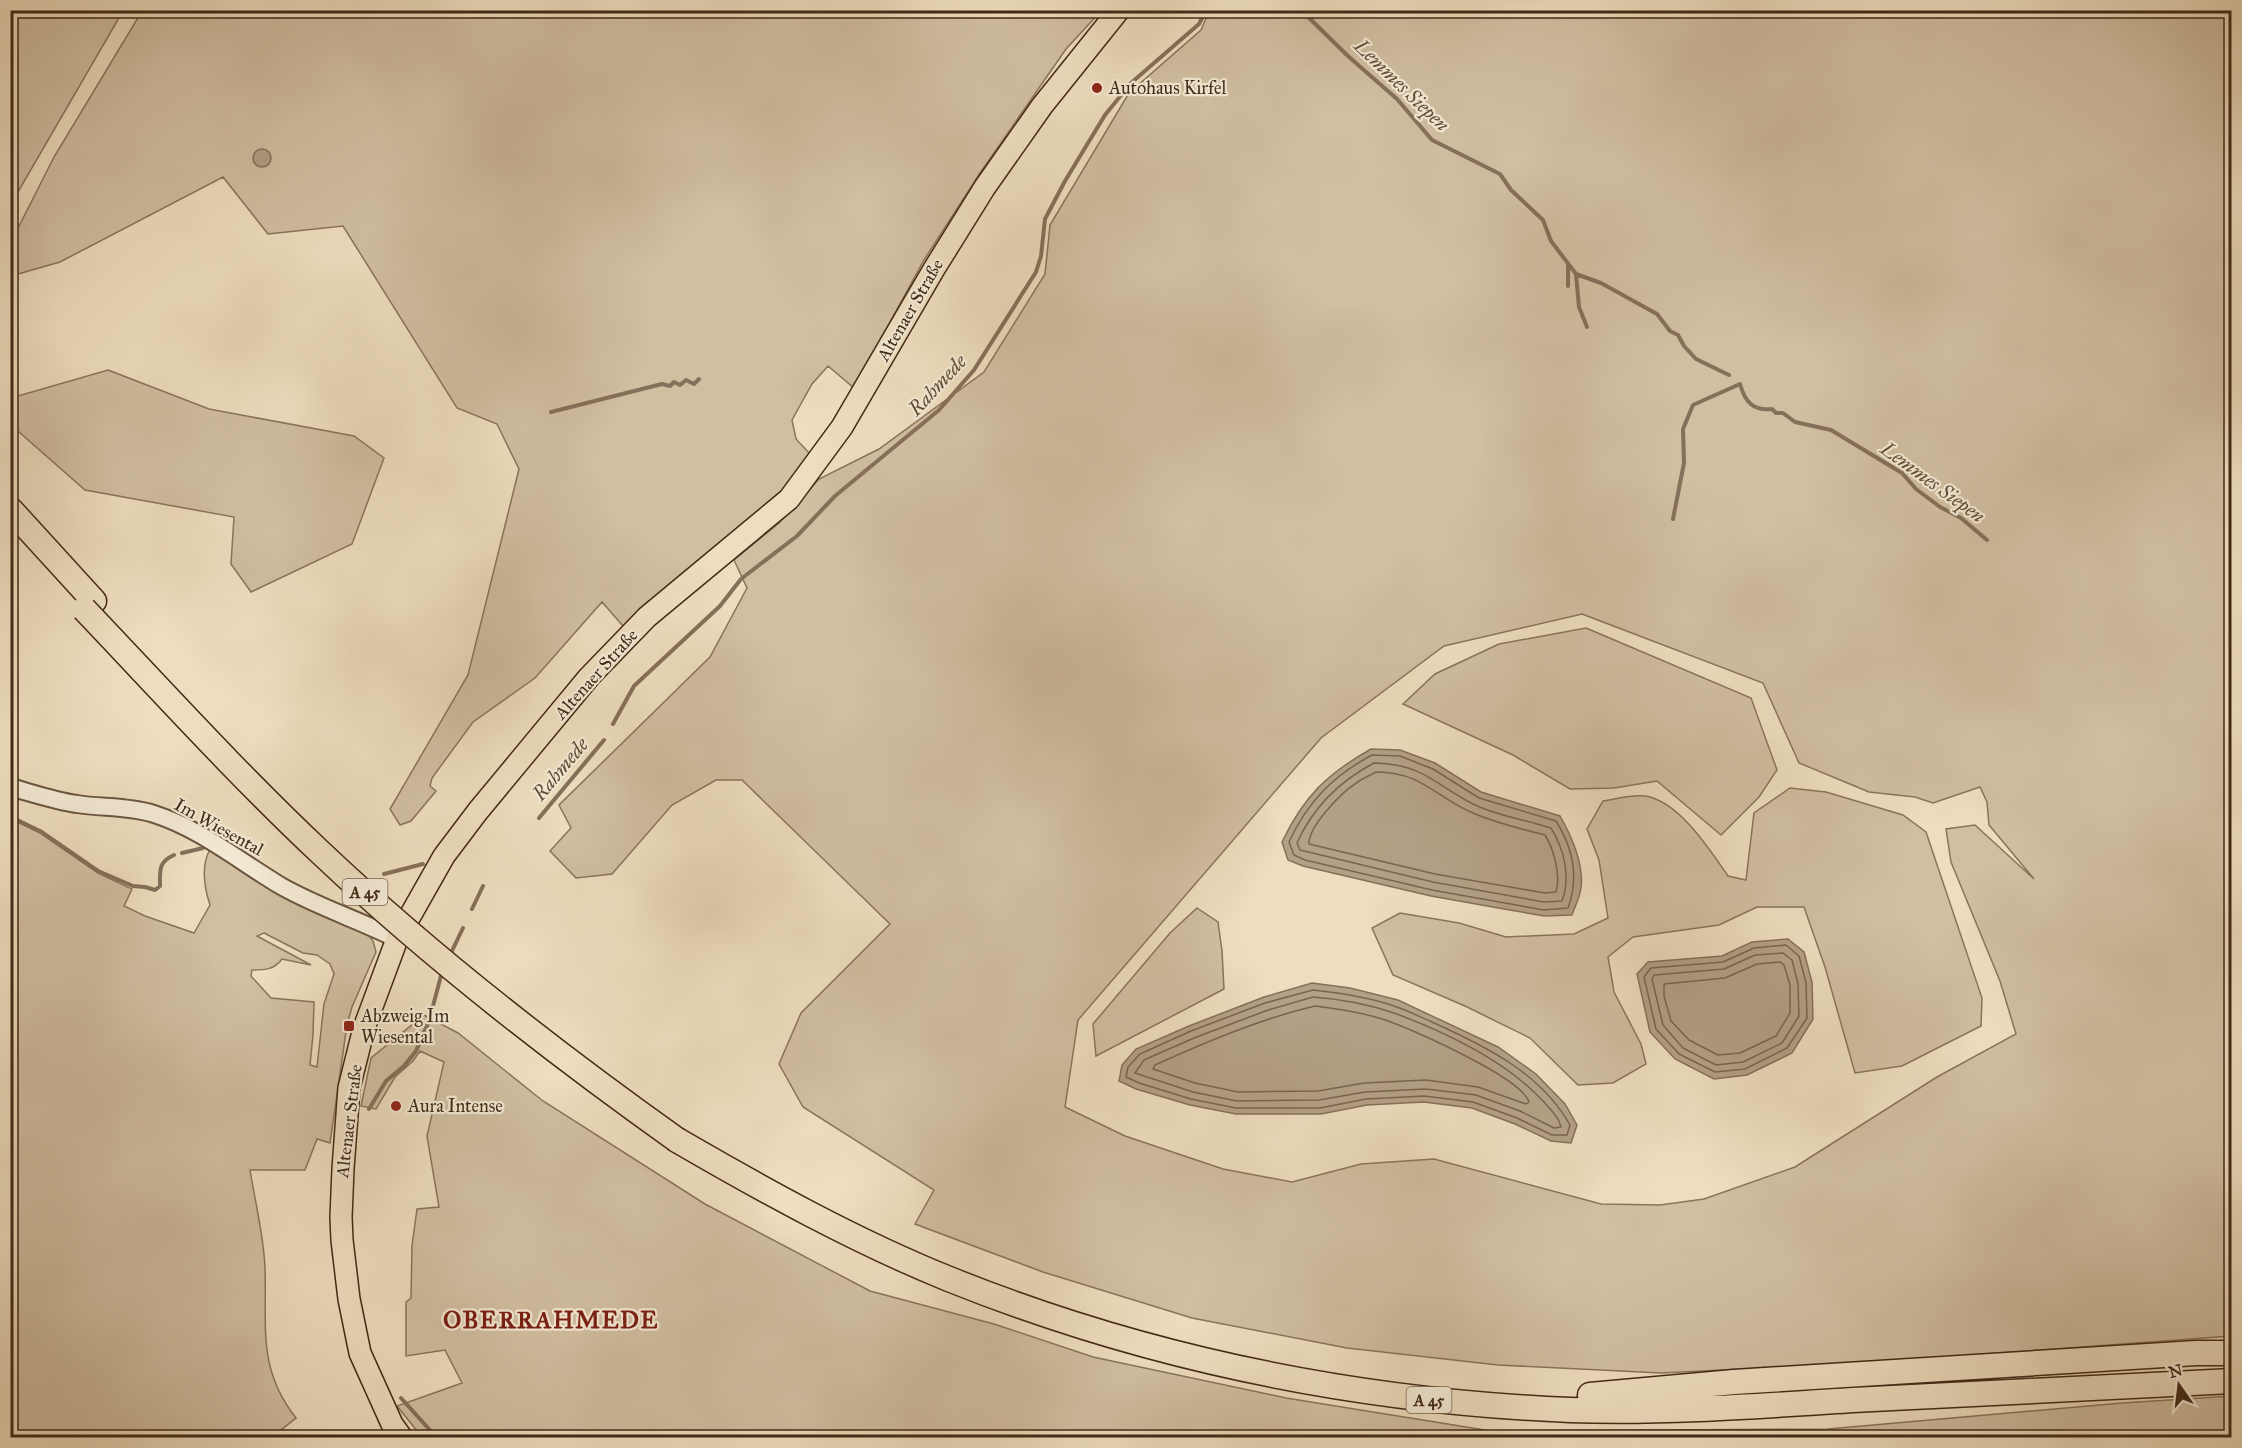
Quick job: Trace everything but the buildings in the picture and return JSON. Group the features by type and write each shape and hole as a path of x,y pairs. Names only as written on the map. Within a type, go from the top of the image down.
{"highway":[{"name":"A 45","path":"10,509 185,716 320,853 458,975 572,1065 752,1183 868,1243 950,1279 1022,1306 1105,1333 1203,1361 1289,1380 1371,1393 1491,1406 1575,1410 1684,1410 2232,1381"},
{"name":"A 45","path":"10,527 89,605"},
{"name":"A 45","path":"679,1136 877,1238 952,1271 1110,1326 1201,1352 1291,1372 1426,1391 1529,1398 1617,1394 1734,1382 2196,1353 2232,1353"}],"main road":[{"name":"Altenaer Straße","path":"402,1437 392,1424 360,1353 349,1299 341,1217 342,1169 349,1088 364,1028 397,939 444,856 478,811 589,677 647,617 789,499 842,427 934,268 985,187 1042,106 1119,10"}],"street":[{"name":"Im Wiesental","path":"10,787 76,804 153,813 192,830 282,886 333,912 360,921 397,939"}],"shaded area":[{"path":"10,11 123,11 11,204"},
{"path":"142,11 1101,11 1066,49 980,173 924,260 854,388 828,366 812,384 792,420 796,439 811,455 799,472 772,501 675,580 623,626 602,602 535,678 473,722 432,778 430,786 436,791 411,821 400,825 390,809 468,675 519,469 497,424 457,408 343,226 268,234 223,177 60,262 11,276 11,239 54,157"},
{"path":"1209,11 2231,11 2231,1336 1864,1363 1661,1373 1498,1365 1347,1348 1192,1318 1043,1272 915,1224 934,1190 803,1107 779,1064 801,1013 890,924 742,780 716,780 672,805 612,874 576,878 550,851 571,828 559,805 710,657 747,588 734,560 779,523 819,479 879,449 984,372 1045,274 1050,225 1129,93 1201,30","holes":["1582,614 1763,683 1799,763 1869,792 1915,797 1933,803 1980,787 1987,802 1989,825 2034,879 1975,825 1946,829 1951,862 2000,981 2016,1034 1937,1077 1795,1167 1704,1199 1660,1205 1601,1204 1434,1159 1361,1164 1292,1182 1223,1169 1125,1136 1065,1107 1078,1020 1321,738 1444,646"]},
{"path":"108,370 209,409 354,436 384,458 352,544 251,592 231,564 234,517 85,490 11,425 11,398"},
{"path":"1586,628 1751,698 1777,770 1759,797 1721,835 1657,781 1614,788 1570,789 1513,755 1403,704 1435,674 1499,644"},
{"path":"1790,788 1826,792 1903,815 1926,832 1982,998 1981,1026 1902,1066 1855,1073 1825,967 1804,907 1757,907 1719,925 1633,937 1608,957 1614,992 1641,1044 1646,1064 1613,1083 1578,1085 1530,1038 1465,1006 1393,975 1372,928 1400,913 1459,923 1506,937 1574,934 1608,918 1599,860 1587,829 1603,801 1629,796 1645,796 1670,807 1693,828 1728,876 1746,880 1754,813"},
{"path":"11,819 40,833 98,873 132,889 124,906 194,933 210,905 204,877 205,862 210,849 365,931 373,941 376,952 352,1007 347,1025 330,1143 317,1139 305,1170 250,1170 264,1257 265,1329 270,1364 275,1382 296,1418 272,1437 11,1438","holes":["264,933 303,953 317,955 330,964 334,974 324,1004 317,1067 310,1065 314,1002 271,998 251,976 252,970 269,969 282,959 311,965 257,936"]},
{"path":"1197,908 1218,922 1224,989 1096,1056 1093,1024 1170,933"},
{"path":"424,1015 458,1033 543,1101 705,1204 870,1291 994,1324 1093,1357 1286,1398 1491,1431 1828,1429 2122,1403 2231,1396 2231,1437 422,1437 397,1406 462,1383 445,1350 406,1356 406,1302 411,1298 412,1246 417,1209 439,1207 427,1136 444,1062 420,1051 413,1061 395,1077 376,1109 361,1106 371,1058"}],"water":[{"path":"262,149 268,152 271,158 268,164 262,167 256,164 253,158 256,152"},
{"path":"1371,749 1400,750 1435,763 1481,792 1560,816 1573,841 1581,869 1580,891 1572,915 1544,916 1431,896 1303,866 1288,860 1282,842 1308,799 1329,777"},
{"path":"1788,939 1804,952 1812,982 1813,1019 1792,1053 1747,1075 1714,1079 1675,1059 1650,1032 1637,974 1648,962 1722,956 1752,942"},
{"path":"1312,983 1350,988 1398,1000 1498,1047 1536,1074 1565,1104 1577,1125 1571,1143 1551,1141 1515,1124 1472,1108 1424,1102 1367,1105 1321,1114 1236,1114 1190,1105 1136,1089 1119,1081 1122,1065 1136,1049 1264,997"}],"waterway":[{"name":"Rahmede","path":"613,724 634,686 720,606 741,579 797,536 835,496 939,410 974,370 1036,272 1041,256 1045,219 1105,115 1131,83 1199,24 1206,10"},
{"name":"Lemmes Siepen","path":"1301,10 1349,57 1397,99 1432,140 1500,174 1511,190 1543,220 1551,241 1576,274 1601,283 1657,314 1670,331 1678,335 1696,359 1729,375"},
{"path":"1568,263 1568,286"},
{"path":"1576,274 1579,307 1587,327"},
{"path":"551,412 662,384 670,386 674,382 680,385 686,380 694,384 699,379"},
{"name":"Lemmes Siepen","path":"1673,519 1684,463 1683,429 1693,405 1740,384 1744,396 1755,407 1772,409 1776,413 1783,413 1795,422 1831,430 1902,473 1916,489 1940,507 1961,518 1987,540"},
{"name":"Rahmede","path":"539,818 604,740"},
{"path":"10,820 13,818 40,831 98,871 133,886 155,890 160,886 160,871 163,864 174,855"},
{"path":"182,853 203,848"},
{"path":"384,874 423,864"},
{"name":"Rahmede","path":"472,909 483,886"},
{"name":"Rahmede","path":"450,955 463,928"},
{"name":"Rahmede","path":"369,1109 386,1081 404,1066 416,1051 429,1021 442,972"},
{"name":"Rahmede","path":"401,1398 437,1438"}],"place":[{"name":"Autohaus Kirfel","path":"1097,88"},
{"name":"Abzweig Im Wiesental","path":"349,1026"},
{"name":"Aura Intense","path":"396,1106"}],"district":[{"name":"OBERRAHMEDE","path":"551,1320"}]}
